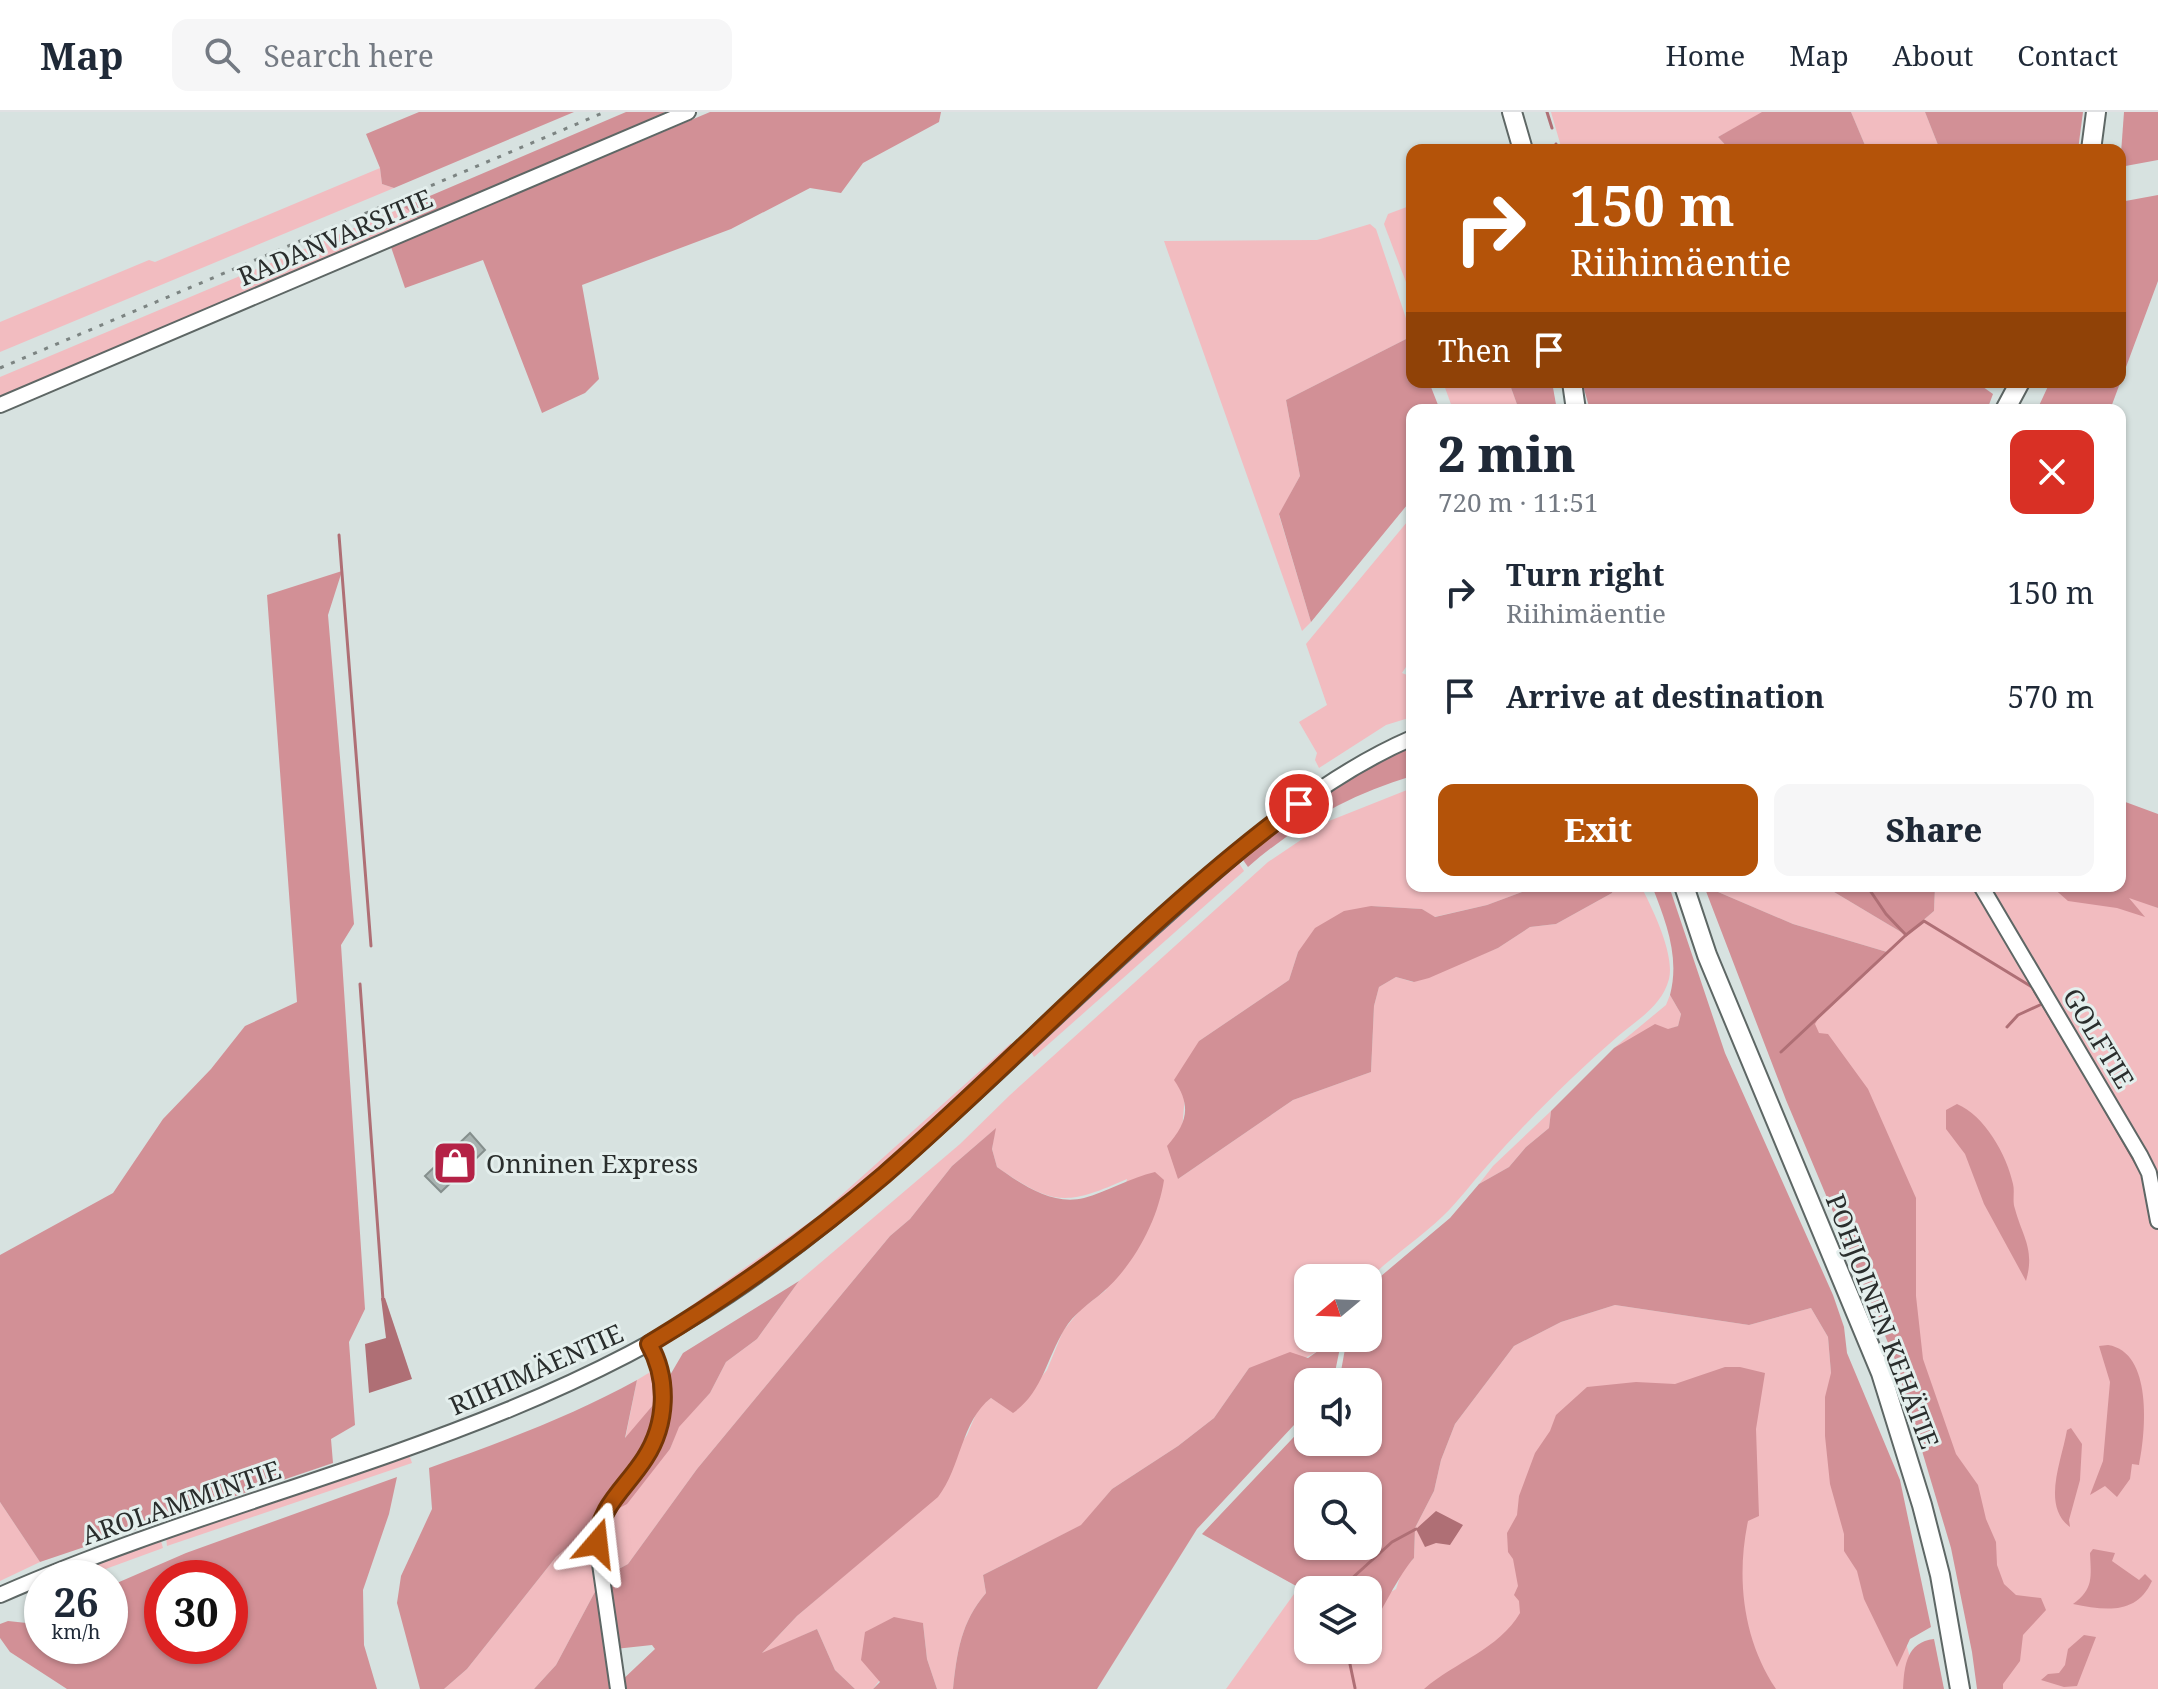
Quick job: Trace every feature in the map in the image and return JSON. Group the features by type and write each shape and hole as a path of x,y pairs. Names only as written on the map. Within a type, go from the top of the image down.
{"main road":[{"path":"1512,112 1521,144"},
{"path":"2092,144 2096,112"},
{"name":"POHJOINEN KEHÄTIE","path":"1686,892 1707,955 1881,1373 1926,1519 1940,1575 1960,1689"},
{"name":"POHJOINEN KEHÄTIE","path":"1694,892 1720,983"}],"street":[{"name":"RADANVARSITIE","path":"0,405 688,112"},
{"name":"RIIHIMÄENTIE","path":"334,1474 544,1396 649,1344 772,1264 885,1174 1113,963 1269,827 1346,772 1406,741"},
{"name":"GOLFTIE","path":"1985,892 2140,1155 2149,1173 2158,1221"},
{"path":"618,1689 597,1543 598,1529 603,1513 645,1458 658,1433 663,1399 661,1374 649,1344"},
{"name":"AROLAMMINTIE","path":"0,1595 96,1556 334,1474"}],"shaded area":[{"path":"419,112 574,112 394,188 382,184 380,168 366,134"},
{"path":"626,112 664,112 660,122 540,173 501,183 418,218 404,207"},
{"path":"710,112 941,112 939,122 863,163 841,193 810,188 731,229 582,285 599,379 585,393 542,413 483,260 405,288 391,247"},
{"path":"1551,112 1763,113 1718,137 1724,144 1560,144"},
{"path":"1762,112 1851,112 1864,144 1724,144 1718,137"},
{"path":"1851,112 1925,112 1938,144 1864,144"},
{"path":"1925,112 2083,112 2079,144 1938,144"},
{"path":"2124,112 2158,112 2158,160 2126,166 2126,144 2122,144"},
{"path":"380,168 382,184 394,188 0,352 0,322 149,260 155,262"},
{"path":"540,173 0,402 0,377 404,207 418,218 501,183"},
{"path":"2158,195 2158,281 2126,367 2126,201"},
{"path":"1406,207 1406,282 1384,224 1388,214"},
{"path":"1370,224 1376,229 1406,318 1406,339 1286,400 1300,476 1279,515 1311,622 1302,631 1164,241 1317,240"},
{"path":"1406,339 1406,388 1431,388 1438,404 1406,404 1406,506 1311,622 1279,514 1300,476 1286,400"},
{"path":"1445,388 1511,388 1517,404 1451,404"},
{"path":"1511,388 1553,388 1556,404 1517,404"},
{"path":"1584,388 1984,388 1993,394 1989,404 1588,404"},
{"path":"2047,388 2118,388 2112,404 2040,404"},
{"path":"1406,523 1406,667 1402,673 1406,675 1406,719 1386,725 1319,768 1315,760 1317,753 1299,722 1327,705 1306,644"},
{"path":"342,571 328,615 354,924 341,945 365,1309 349,1342 355,1425 331,1439 333,1463 39,1560 0,1502 0,1255 113,1193 163,1119 211,1069 245,1026 297,1002 267,595"},
{"path":"1406,747 1406,778 1325,812 1248,867 1241,857 1338,783"},
{"path":"1406,790 1406,892 1522,892 1487,905 1434,917 1422,909 1371,906 1298,952 1289,980 1199,1041 1185,1095 1178,1179 1293,1100 1371,1072 1374,1006 1379,987 1396,977 1413,982 1498,948 1530,927 1556,924 1612,892 1644,892 1669,957 1666,989 1648,1012 1550,1099 1443,1216 1382,1268 1382,1264 1294,1264 1294,1352 1316,1352 1282,1364 1249,1368 1214,1418 1178,1446 1112,1489 1082,1525 983,1575 986,1593 966,1626 956,1662 953,1689 937,1689 927,1659 923,1623 873,1689 855,1689 835,1670 817,1629 760,1655 797,1616 907,1522 967,1435 979,1407 991,1398 1013,1412 1047,1370 1063,1331 1080,1310 1106,1290 1127,1179 1074,1197 1047,1195 997,1167 992,1149 995,1129 952,1166 910,1219 890,1236 697,1469 628,1564 615,1571 601,1559 602,1524 670,1449 678,1427 710,1393 726,1362 757,1339 799,1281 960,1144 1268,862 1329,821"},
{"path":"2126,802 2158,814 2158,908 2129,898 2145,917 2117,908 2068,901 2058,892 2126,892"},
{"path":"1237,860 1244,871 1034,1057 1029,1048"},
{"path":"1522,892 1612,892 1556,924 1530,927 1498,948 1429,978 1414,982 1396,977 1379,987 1374,1006 1371,1072 1293,1100 1178,1179 1167,1146 1183,1122 1185,1107 1174,1080 1199,1041 1289,980 1298,952 1315,928 1344,911 1371,906 1422,909 1435,917 1487,905"},
{"path":"1654,892 1671,892 1725,1053 1833,1295 1844,1327 1847,1353 1900,1480 1931,1627 1910,1639 1897,1667 1864,1599 1857,1571 1844,1551 1844,1534 1830,1484 1825,1436 1825,1397 1831,1373 1828,1337 1811,1308 1749,1325 1615,1305 1561,1322 1514,1346 1455,1424 1441,1460 1434,1491 1415,1528 1414,1558 1382,1610 1382,1576 1294,1576 1294,1585 1202,1534 1294,1437 1294,1456 1382,1456 1382,1368 1342,1368 1344,1352 1382,1352 1382,1275 1450,1218 1479,1184 1509,1167 1526,1147 1549,1128 1551,1111 1614,1048 1655,1024 1668,1029 1678,1026 1681,1014 1670,995 1672,953"},
{"path":"1706,892 1718,892 1793,924 1887,952 1821,1014 1815,1024 1819,1033 1828,1034 1868,1089 1916,1198 1916,1296 1923,1359 1956,1454 1978,1485 1986,1519 1996,1542 1997,1565 2004,1584 2016,1595 2041,1598 2046,1610 2023,1635 2020,1661 2003,1684 2003,1689 1977,1689 1951,1548 1894,1357 1786,1100"},
{"path":"1718,892 1834,892 1906,935 1934,911 1935,892 2119,892 2158,908 2158,1689 1993,1689 1810,1025 1887,952 1793,924"},
{"path":"1834,892 1935,892 1934,911 1906,935"},
{"path":"1670,995 1681,1014 1678,1026 1614,1048 1666,1005"},
{"path":"1011,1043 1013,1048 857,1186 776,1251 691,1313 688,1308 818,1216"},
{"path":"1957,1104 1985,1126 2006,1161 2013,1184 2014,1206 2029,1252 2026,1281 1984,1204 1965,1154 1946,1129 1946,1110"},
{"path":"1551,1111 1549,1128 1526,1147 1509,1167 1479,1184 1493,1166"},
{"path":"996,1128 992,1149 997,1167 1038,1192 1060,1199 1084,1198 1155,1172 1164,1180 1161,1195 1143,1241 1125,1269 1068,1324 1031,1396 1013,1413 991,1398 973,1419 952,1473 938,1497 797,1616 762,1653 817,1629 835,1670 855,1689 620,1689 619,1683 655,1649 652,1645 615,1649 601,1559 615,1571 628,1564 697,1469 890,1236 910,1219 952,1166"},
{"path":"799,1281 757,1339 726,1362 710,1393 679,1427 670,1449 627,1504 608,1514 648,1461 666,1382 683,1353"},
{"path":"381,1298 385,1298 412,1379 369,1393 365,1344 386,1338"},
{"path":"1615,1305 1749,1325 1811,1308 1828,1337 1831,1373 1916,1679 1916,1689 1226,1689 1294,1594 1294,1664 1382,1664 1382,1597 1396,1589 1402,1571 1414,1558 1415,1528 1434,1491 1441,1460 1455,1424 1514,1346 1561,1322"},
{"path":"2108,1345 2123,1351 2133,1362 2143,1395 2139,1465 2132,1464 2130,1479 2117,1497 2105,1486 2090,1495 2103,1461 2110,1382 2099,1346"},
{"path":"1290,1352 1308,1358 1316,1352 1339,1352 1336,1368 1294,1368 1294,1425 1197,1529 1097,1689 953,1689 956,1662 966,1626 986,1593 983,1575 1081,1525 1112,1489 1178,1446 1214,1418 1249,1368"},
{"path":"1725,1367 1765,1373 1756,1429 1759,1516 1748,1521 1743,1586 1749,1629 1776,1689 1424,1689 1489,1646 1520,1613 1519,1601 1514,1595 1518,1586 1513,1559 1508,1552 1507,1533 1517,1515 1519,1496 1535,1453 1550,1431 1556,1415 1587,1387 1636,1382 1675,1384"},
{"path":"657,1368 659,1398 625,1440 637,1380"},
{"path":"637,1380 625,1438 659,1398 654,1430 641,1454 597,1512 588,1529 556,1557 467,1669 444,1689 420,1689 397,1603 401,1576 432,1509 429,1468 561,1417"},
{"path":"2071,1428 2082,1444 2080,1480 2069,1520 2070,1527 2061,1518 2055,1495 2067,1430"},
{"path":"409,1454 412,1463 167,1546 166,1537"},
{"path":"397,1477 389,1514 363,1590 364,1645 377,1689 67,1689 28,1664 128,1664 128,1578 144,1571 144,1664 248,1664 248,1560 170,1560"},
{"path":"0,1502 39,1560 24,1560 24,1570 0,1581"},
{"path":"1436,1511 1463,1525 1450,1545 1436,1543 1425,1547 1416,1529"},
{"path":"588,1529 597,1588 556,1665 534,1689 444,1689 467,1669 556,1557"},
{"path":"156,1541 161,1541 163,1548 128,1561 104,1560"},
{"path":"2093,1549 2115,1553 2112,1561 2139,1580 2145,1574 2152,1581 2145,1592 2137,1600 2118,1608 2073,1604 2088,1588 2090,1553"},
{"path":"597,1588 612,1689 534,1689 556,1665"},
{"path":"894,1617 923,1623 927,1659 937,1689 873,1689 880,1682 861,1660 865,1632"},
{"path":"8,1621 24,1623 24,1661 10,1652 0,1638 0,1624"},
{"path":"2084,1635 2096,1637 2077,1686 2064,1687 2041,1680 2048,1674 2059,1673 2065,1665 2068,1649"},
{"path":"1934,1639 1944,1689 1903,1689 1909,1656 1918,1645"}],"building":[{"name":"Onninen Express","path":"470,1133 485,1150 441,1192 425,1176"}],"waterway":[{"path":"1547,112 1552,128"},
{"path":"339,535 371,946"},
{"path":"1871,892 1906,935 1924,921 2032,987 2086,1077"},
{"path":"1781,1052 1906,935"},
{"path":"360,984 383,1300"},
{"path":"2007,1027 2018,1015 2042,1004"},
{"path":"2092,1087 2138,1167"},
{"path":"1354,1576 1392,1542 1416,1529"},
{"path":"1350,1664 1355,1688"}],"railway":[{"path":"0,368 605,112"}],"place":[{"name":"Onninen Express","path":"455,1163"}],"route":[{"path":"597,1543 603,1513 645,1458 658,1433 663,1399 661,1374 658,1359 649,1344 700,1314 772,1264 885,1174 1113,963 1235,854 1299,804"}]}
